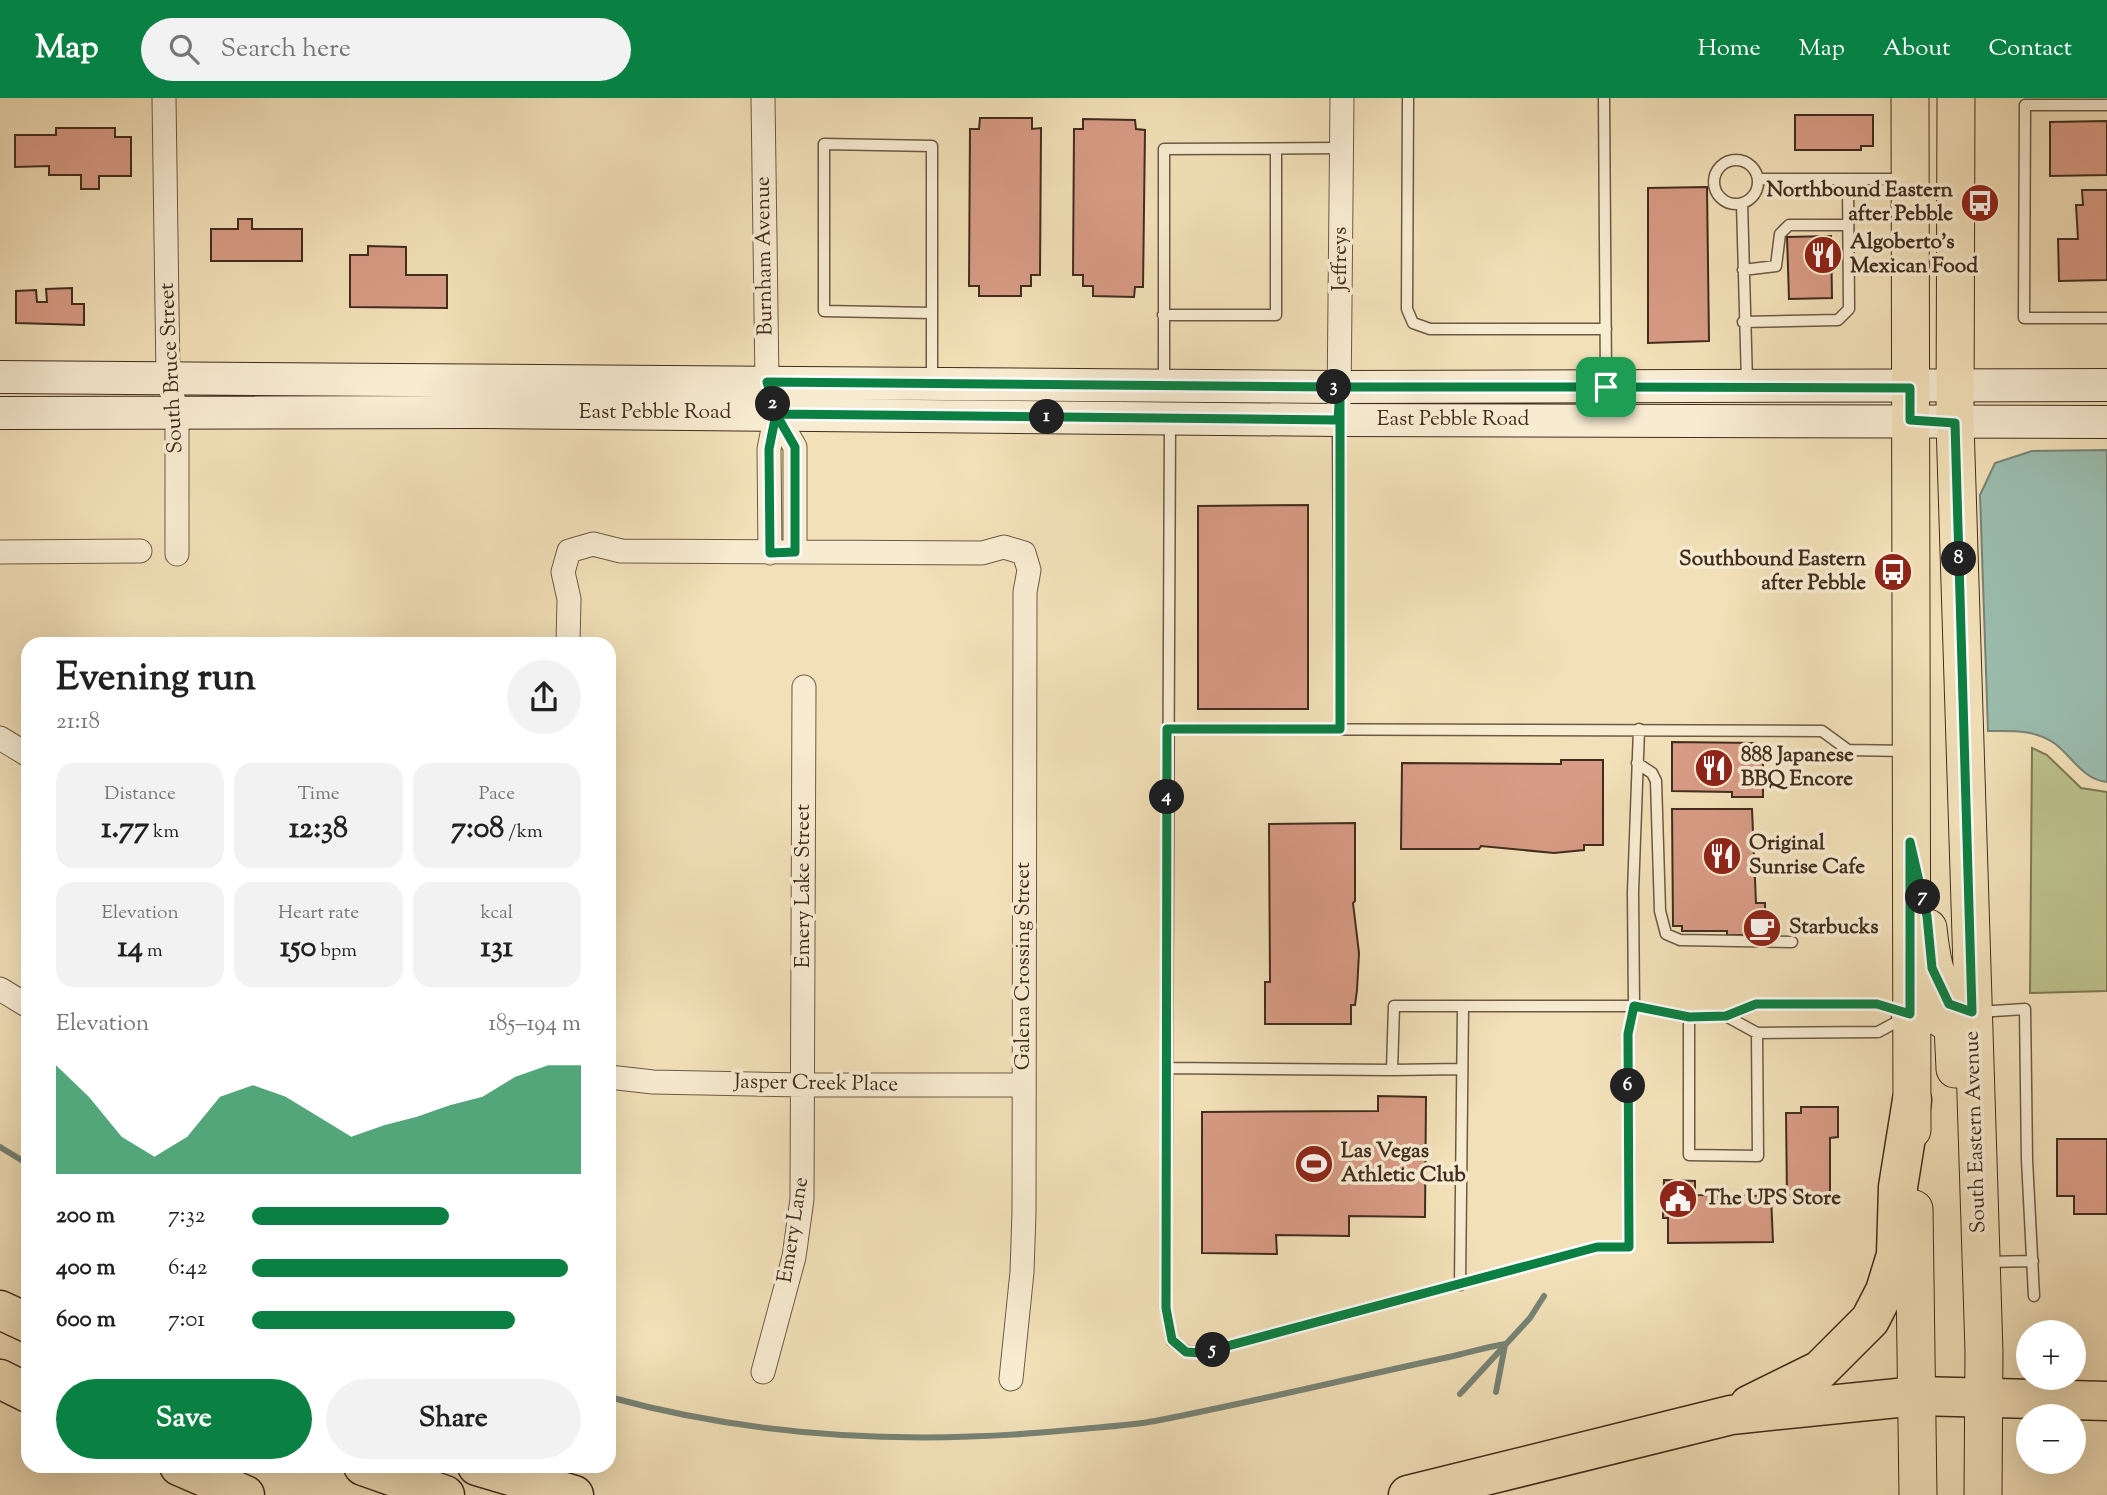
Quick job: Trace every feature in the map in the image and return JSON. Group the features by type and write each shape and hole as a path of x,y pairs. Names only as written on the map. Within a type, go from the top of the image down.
{"highway":[{"path":"1731,1415 1820,1370 1870,1320 1885,1292 1896,1255 1898,1187 1912,1100"},
{"path":"0,1310 21,1320"},
{"path":"0,1379 21,1390"},
{"path":"1408,1495 1731,1415 1917,1396 2107,1401"},
{"path":"167,1473 193,1495"},
{"path":"195,1473 245,1495"},
{"path":"383,1473 445,1495"},
{"path":"500,1473 574,1495"}],"main road":[{"path":"1910,98 1910,1014 1918,1495"},
{"name":"South Eastern Avenue","path":"1956,98 1955,405 1981,1262 1983,1495"},
{"name":"East Pebble Road","path":"0,377 1340,387 1747,387 1910,404"},
{"name":"East Pebble Road","path":"1955,405 2107,385"},
{"name":"East Pebble Road","path":"0,412 776,414 1338,420 1910,404 1955,405 2107,422"},
{"path":"1910,842 1927,916 1932,968 1949,1004 1972,1012"},
{"path":"1910,1014 1936,1015 1953,1026 1960,1155 1966,1172 1978,1177"}],"street":[{"name":"South Bruce Street","path":"164,98 168,377 177,414 177,554"},
{"name":"Burnham Avenue","path":"763,98 767,382 776,414"},
{"name":"Jeffreys","path":"1338,420 1342,98"},
{"path":"568,637 569,599 563,572 569,551 593,544 621,551 795,552 795,447 776,414"},
{"path":"770,553 769,449 776,414"},
{"name":"Galena Crossing Street","path":"795,552 982,553 1004,547 1024,553 1030,570 1024,592 1023,1252 1011,1379"},
{"path":"0,552 141,551"},
{"name":"Emery Lake Street","path":"804,687 804,1085"},
{"path":"0,738 21,751"},
{"path":"0,989 21,1002"},
{"name":"Jasper Creek Place","path":"616,1078 653,1082 804,1085 1024,1085"},
{"name":"Emery Lane","path":"763,1372 799,1229 804,1167 804,1085"}],"lane":[{"path":"1408,98 1407,309 1413,323 1430,329 1606,329"},
{"path":"1604,98 1606,387"},
{"path":"2107,105 2025,105 2024,318 2107,318"},
{"path":"932,313 824,311 824,144 932,146 932,313 932,383"},
{"path":"1164,384 1164,149 1341,148"},
{"path":"1163,315 1276,315 1276,149"},
{"path":"1738,161 1752,167 1758,179 1755,194 1742,203 1730,204 1717,194 1714,186 1717,171 1723,165 1738,161"},
{"path":"1758,179 1909,179"},
{"path":"1743,322 1838,320 1849,309 1848,180"},
{"path":"1742,203 1743,322 1747,387"},
{"path":"1743,270 1776,266 1780,234 1789,225 1848,225"},
{"path":"1170,418 1167,1327 1172,1340 1186,1352 1201,1353 1597,1247 1629,1247 1628,1034 1634,1006 1633,892 1639,729"},
{"path":"1338,420 1340,729"},
{"path":"1167,729 1822,730 1848,750 1912,751"},
{"path":"1637,763 1652,773 1656,780 1660,911 1666,934 1680,940 1792,942"},
{"path":"1392,1070 1394,1006 1634,1006 1689,1017 1726,1016 1756,1004 1877,1004 1910,1014"},
{"path":"1460,1285 1463,1006"},
{"path":"1972,1012 2025,1009 2027,1160 2034,1296"},
{"path":"1726,1016 1757,1034 1878,1032 1910,1014"},
{"path":"1689,1017 1689,1155 1758,1156 1757,1034"},
{"path":"1167,1068 1462,1069"},
{"path":"1981,1262 2032,1261"}],"green space":[{"path":"2032,748 2047,755 2081,788 2107,792 2107,991 2030,993"}],"shaded area":[{"path":"2107,450 2107,782 2084,772 2046,738 2022,732 1988,731 1980,495 1995,463 2032,451"}],"building":[{"path":"1795,115 1873,115 1873,146 1861,146 1861,150 1795,150"},
{"path":"980,118 1032,118 1032,129 1041,128 1040,275 1031,275 1031,286 1021,286 1021,296 979,296 979,286 969,286 970,129 979,129"},
{"path":"1083,119 1135,120 1136,129 1145,130 1143,287 1135,287 1134,297 1093,296 1093,286 1083,286 1083,275 1073,275 1074,129 1083,129"},
{"path":"2107,121 2107,175 2050,176 2050,122"},
{"path":"56,128 115,128 115,137 131,137 131,176 99,176 99,189 81,189 81,175 49,175 49,166 15,167 15,135 56,135"},
{"path":"1707,187 1709,341 1648,343 1648,188"},
{"path":"2082,190 2107,190 2107,280 2059,281 2058,239 2078,239 2076,205 2083,205"},
{"path":"238,219 252,219 252,229 302,229 302,261 211,261 211,229 238,229"},
{"path":"1831,236 1832,298 1789,299 1787,237"},
{"path":"368,246 406,247 406,275 447,275 447,308 350,307 350,255 368,255"},
{"path":"72,288 72,304 84,304 84,325 16,323 16,291 36,290 37,302 47,302 46,289"},
{"path":"1308,505 1308,709 1198,709 1198,506"},
{"path":"1672,742 1757,743 1757,759 1763,759 1763,797 1732,797 1732,792 1672,791"},
{"path":"1561,760 1603,760 1603,845 1584,845 1584,850 1554,853 1481,846 1479,849 1401,849 1402,763 1561,764"},
{"path":"1672,809 1752,809 1756,903 1765,903 1765,935 1727,935 1727,931 1682,931 1682,926 1673,926"},
{"path":"1355,823 1353,903 1359,953 1357,990 1355,1005 1351,1005 1351,1024 1265,1024 1265,982 1270,982 1269,824"},
{"name":"Las Vegas Athletic Club","path":"1378,1096 1426,1097 1425,1217 1349,1216 1349,1236 1276,1235 1277,1254 1202,1253 1202,1112 1378,1111"},
{"path":"1801,1107 1838,1107 1838,1137 1830,1138 1830,1200 1787,1198 1786,1113 1801,1113"},
{"path":"2057,1139 2107,1139 2107,1214 2074,1214 2074,1196 2057,1196"},
{"path":"1664,1180 1695,1181 1695,1195 1771,1196 1773,1242 1668,1243 1668,1218 1663,1218"}],"waterway":[{"path":"0,1147 21,1160"},
{"path":"1460,1394 1530,1318 1544,1296"},
{"path":"616,1399 722,1422 780,1429 896,1437 1012,1435 1155,1421 1505,1344"},
{"path":"1496,1392 1505,1345"}],"place":[{"name":"Northbound Eastern after Pebble","path":"1980,203"},
{"name":"Algoberto's Mexican Food","path":"1823,255"},
{"name":"Southbound Eastern after Pebble","path":"1893,572"},
{"name":"888 Japanese BBQ Encore","path":"1714,768"},
{"name":"Original Sunrise Cafe","path":"1722,856"},
{"name":"Starbucks","path":"1762,928"},
{"name":"Las Vegas Athletic Club","path":"1314,1164"},
{"name":"The UPS Store","path":"1678,1199"}],"route":[{"path":"1606,387 1340,387 1338,420 776,414 769,449 770,553 795,552 795,447 776,414 767,382 1340,387 1340,729 1167,729 1166,1308 1167,1327 1172,1340 1186,1352 1201,1353 1597,1247 1629,1247 1628,1034 1634,1006 1689,1017 1726,1016 1756,1004 1877,1004 1910,1014 1910,842 1927,916 1932,968 1949,1004 1972,1012 1955,423 1910,420 1910,388 1606,387"}]}
